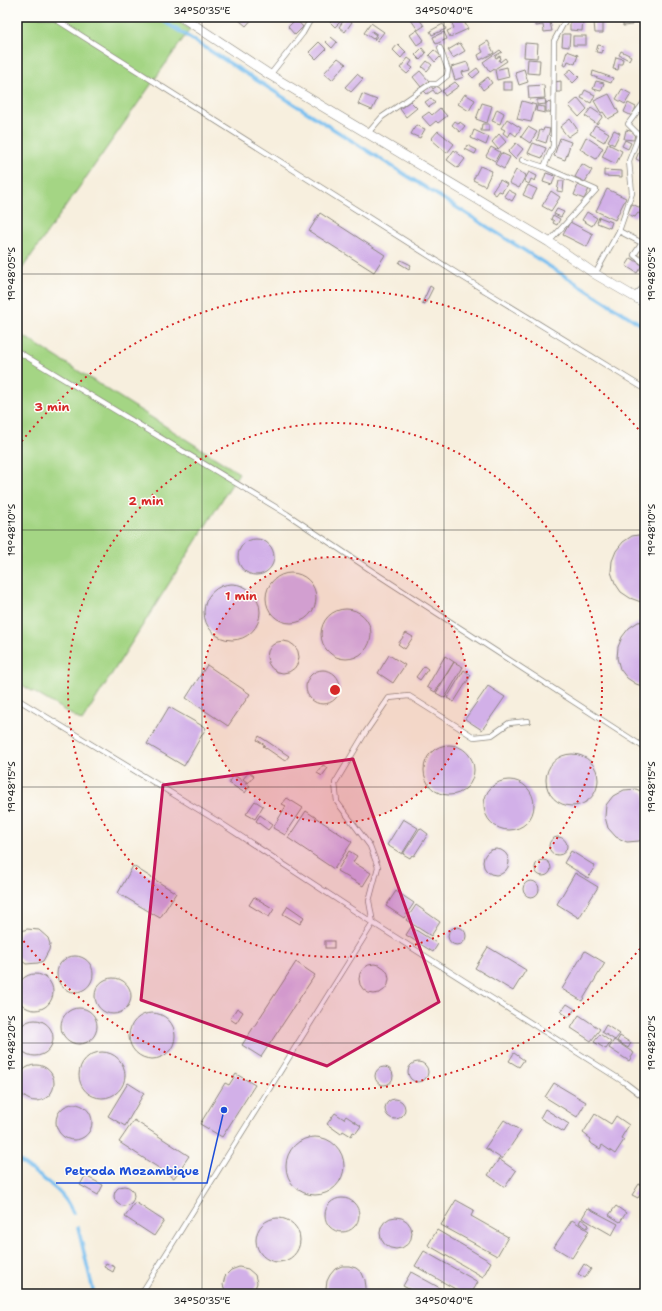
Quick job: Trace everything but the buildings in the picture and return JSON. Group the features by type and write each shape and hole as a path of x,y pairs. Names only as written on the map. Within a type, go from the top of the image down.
{"street":[{"path":"182,17 270,74 549,242 596,274 645,303"}],"lane":[{"path":"52,17 461,276 645,389"},
{"path":"270,74 304,33 312,17"},
{"path":"544,167 553,146 554,41 567,17"},
{"path":"368,133 382,117 394,108 430,84 437,84 447,76 448,70 440,48"},
{"path":"596,274 619,231 632,193 629,162 639,135 628,124 645,101"},
{"path":"522,160 544,167 596,190 549,242"},
{"path":"619,231 644,242 634,255 644,263 645,273"},
{"path":"634,296 645,286"},
{"path":"17,351 287,514 427,607 645,748"},
{"path":"141,1294 373,923 369,901 378,867 370,846 337,802 335,783 365,733 389,698 409,696 474,737 492,735 509,723 528,721"},
{"path":"17,699 218,822 373,923 624,1082 645,1098"}],"highlighted area":[{"path":"353,759 439,1002 327,1066 141,1000 163,785"}],"green space":[{"path":"17,17 171,17 190,29 17,276"},
{"path":"17,332 239,473 82,721 17,682"}],"waterway":[{"path":"157,17 645,327"},
{"path":"17,1159 56,1189 69,1204 73,1213"},
{"path":"78,1228 94,1294"}],"place":[{"name":"Petroda Mozambique","path":"224,1110"}]}
